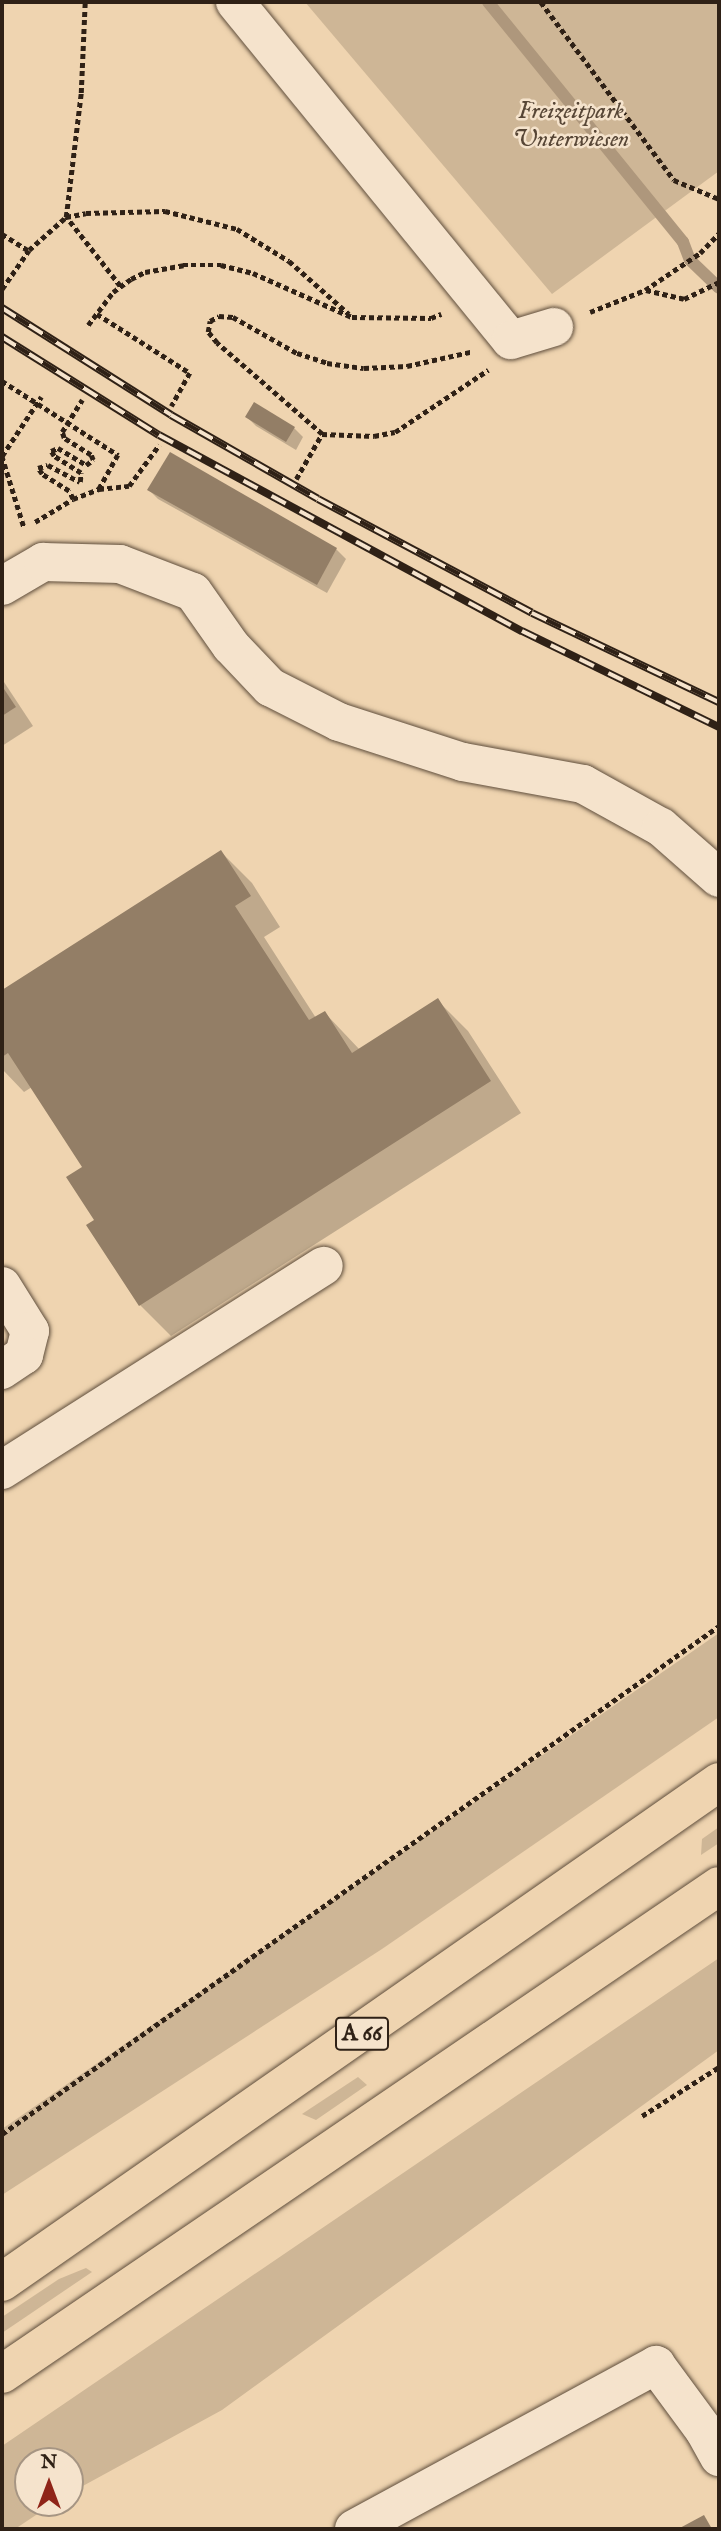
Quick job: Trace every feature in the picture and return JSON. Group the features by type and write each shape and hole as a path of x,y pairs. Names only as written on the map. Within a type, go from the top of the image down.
{"highway":[{"name":"A 66","path":"2,2282 719,1782"},
{"path":"2,2374 719,1886"}],"street":[{"path":"235,2 480,302 495,345 554,327"},
{"path":"2,586 43,562 120,564 193,592 231,646 271,687 339,722 463,762 583,784 661,827 719,878"},
{"path":"2,1470 324,1266"},
{"path":"2,1286 30,1331 24,1355 2,1370"},
{"path":"354,2529 656,2365 704,2430 719,2457"}],"path":[{"path":"85,2 81,93 66,217 120,286"},
{"path":"541,2 674,180 719,199"},
{"path":"2,289 29,250 66,217 86,213 165,211 237,229 289,261 352,317"},
{"path":"554,327 645,290 700,253 719,233"},
{"path":"2,234 29,250"},
{"path":"88,325 120,286 155,269 183,265 221,265 253,273 352,317 430,318 480,302"},
{"path":"645,290 684,299 719,282"},
{"path":"97,314 190,373 172,406"},
{"path":"219,316 233,317 298,353 327,363 364,368 407,366 495,345 487,371 395,432 374,436 322,434 217,343 208,332 210,321 219,316"},
{"path":"2,381 118,455 99,489"},
{"path":"41,397 2,456 24,529 73,499 99,489 129,486 159,445"},
{"path":"73,499 69,491 42,474 38,468 48,465 80,482 81,473 54,456 51,451 58,448 86,465 93,460 91,455 64,438 61,432 82,400"},
{"path":"296,479 322,434"},
{"path":"2,2134 719,1626"},
{"path":"642,2116 719,2067"}],"green space":[{"name":"Freizeitpark Unterwiesen","path":"305,2 719,2 719,171 552,294"},
{"path":"719,1633 719,1717 382,1949 2,2195 2,2129"},
{"path":"719,1827 719,1843 701,1855 702,1839"},
{"path":"719,1958 719,2050 222,2410 84,2485 84,2447 14,2447 14,2517 33,2517 15,2529 2,2529 2,2446"},
{"path":"358,2077 367,2085 316,2120 302,2114"},
{"path":"86,2268 92,2272 2,2333 2,2317 59,2279"}],"building":[{"path":"254,402 295,427 286,442 245,417"},
{"path":"170,452 337,548 317,585 147,490"},
{"path":"2,686 16,707 2,716"},
{"path":"221,850 251,896 235,906 309,1020 325,1011 352,1053 438,998 491,1081 139,1306 86,1225 94,1220 66,1177 82,1167 8,1053 2,1057 2,990"},
{"path":"704,2515 712,2529 678,2529"}],"waterway":[{"path":"488,2 683,242 690,260 719,288"}],"railway":[{"path":"2,308 171,415 318,499 532,613 719,702"},
{"path":"2,337 159,435 522,631 719,727"}]}
